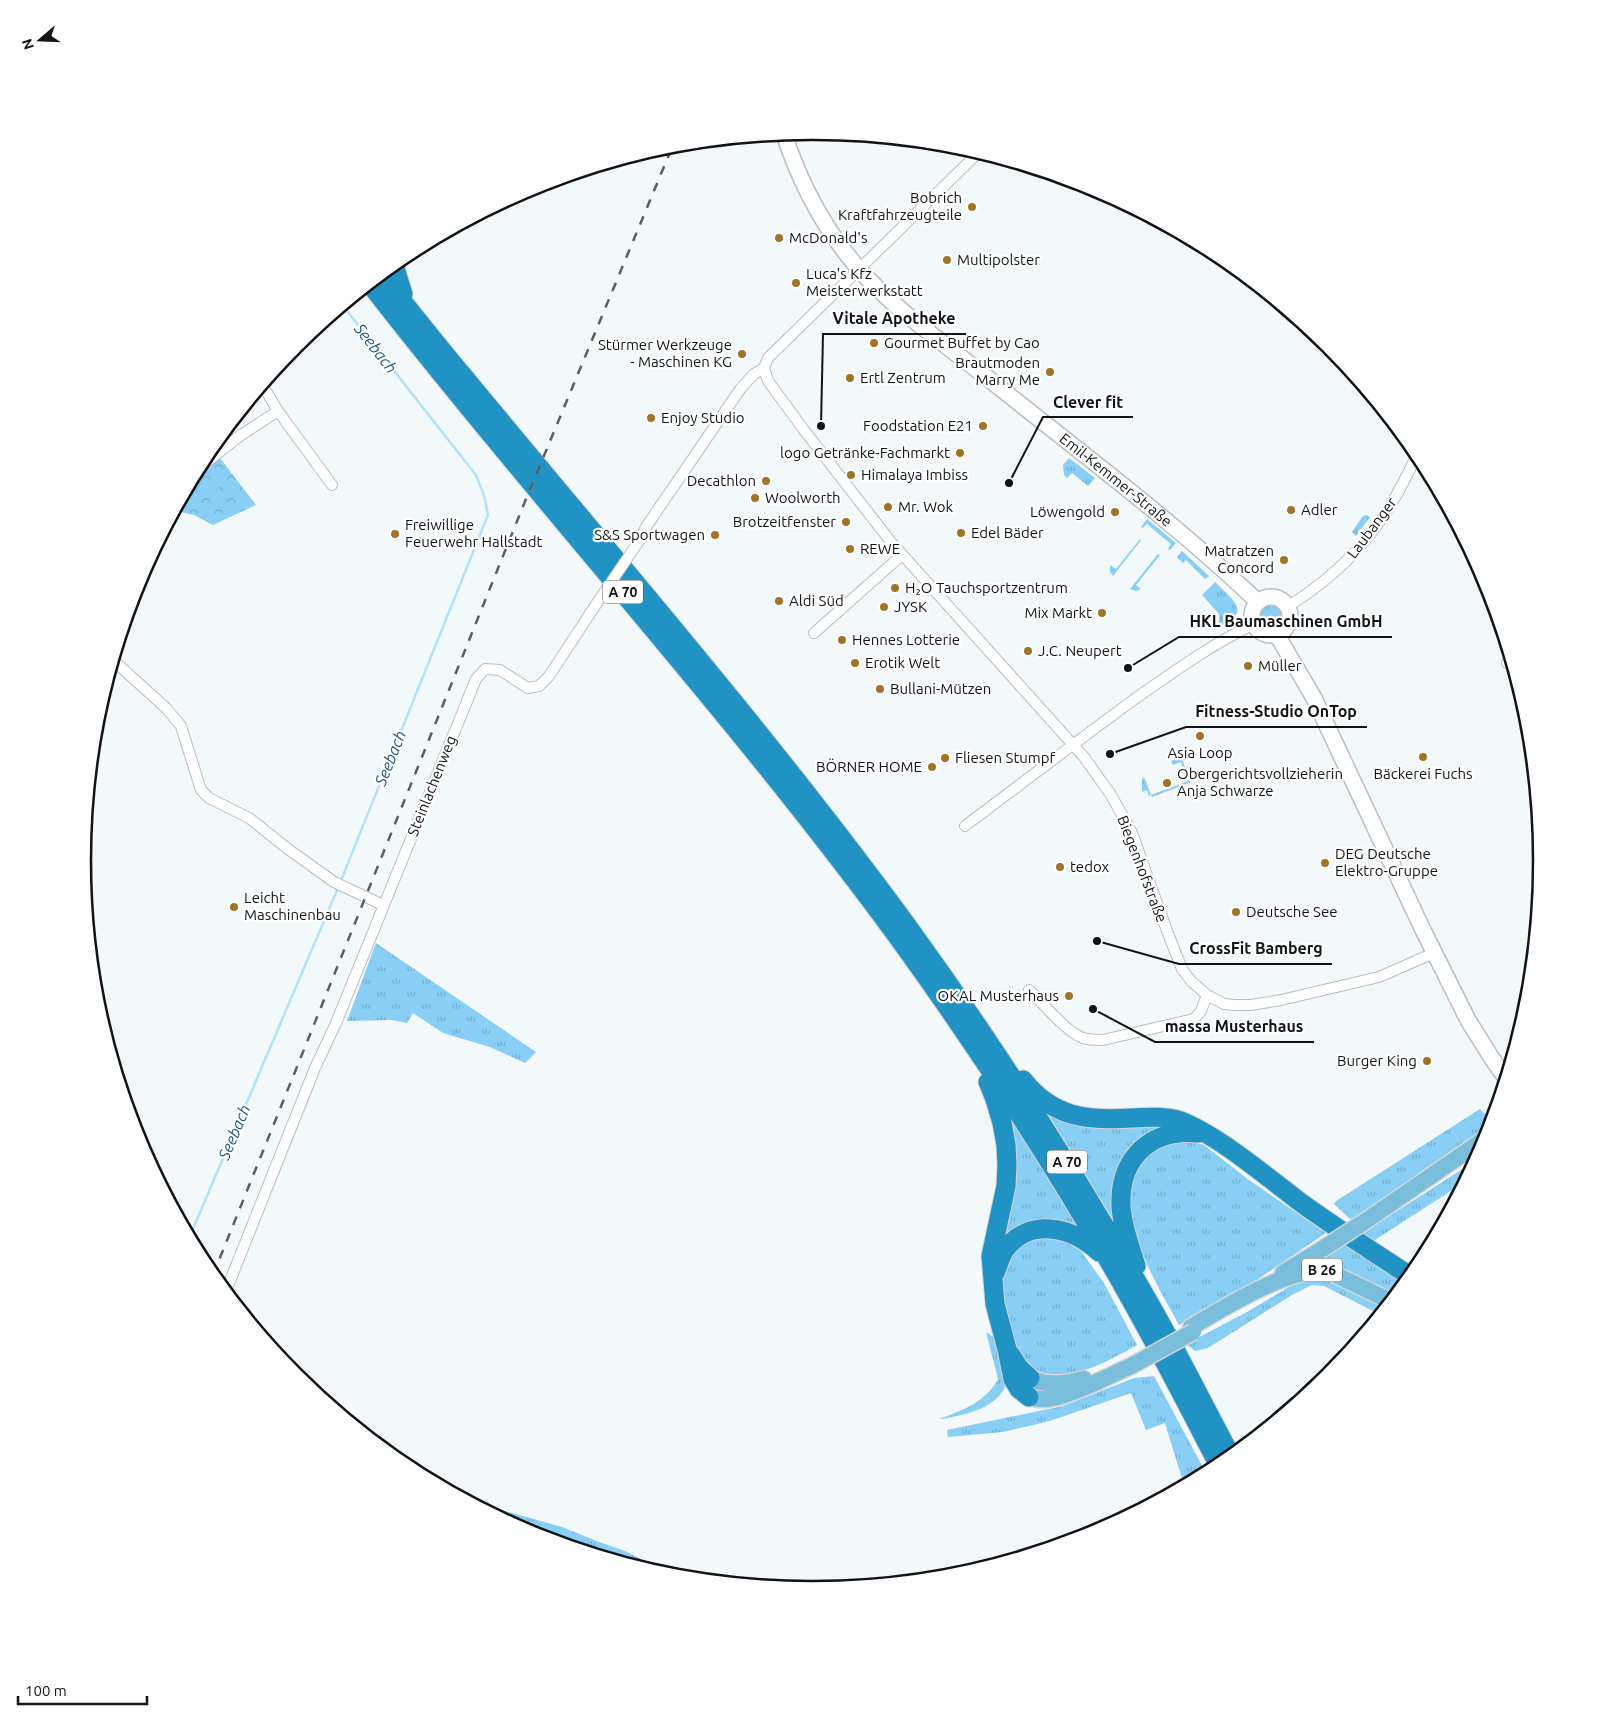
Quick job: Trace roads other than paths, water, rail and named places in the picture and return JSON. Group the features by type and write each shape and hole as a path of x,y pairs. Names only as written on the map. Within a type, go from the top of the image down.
{"highway":[{"path":"396,272 400,289 411,311"},
{"name":"A 70","path":"386,280 462,374 678,632 820,811 911,932 977,1038 1108,1259 1215,1458"},
{"name":"A 70","path":"374,289 417,346 812,824 900,941 977,1038 1067,1163 1146,1296 1227,1449"},
{"path":"977,1038 1008,1061 1026,1083 1042,1099 1056,1109 1078,1117 1092,1119 1164,1118 1181,1121 1204,1133 1308,1208 1403,1272"},
{"path":"977,1038 1006,1145 1006,1186 991,1256 995,1304 1008,1349 1013,1379 1019,1389 1029,1397"},
{"path":"1146,1296 1123,1223 1122,1189 1126,1172 1132,1160 1152,1141 1175,1132 1204,1133"},
{"path":"992,1281 1001,1256 1009,1245 1022,1236 1042,1229 1062,1230 1076,1235 1108,1259"},
{"path":"1008,1349 1019,1368 1030,1378"}],"main road":[{"name":"B 26","path":"1029,1397 1052,1398 1097,1381 1192,1329 1324,1248 1472,1149"},
{"name":"B 26","path":"1251,1293 1293,1276 1321,1270 1330,1272 1384,1298"},
{"name":"B 26","path":"1030,1378 1038,1382 1073,1382 1132,1362"}],"street":[{"name":"Emil-Kemmer-Straße","path":"787,141 809,193 831,232 869,281 1152,509 1217,564 1258,602"},
{"path":"764,368 768,358 972,158"},
{"name":"Steinlachenweg","path":"229,1284 315,1068 336,1023 476,679 485,669 500,670 528,688 538,686 549,676 641,538 646,527 740,388 754,374 764,368"},
{"name":"Biegenhofstraße","path":"764,368 768,381 804,430 902,555 1072,744 1106,786 1124,818 1139,852 1176,956 1191,981 1207,995 1224,1004 1235,1005 1251,1005 1281,1000 1379,977 1434,953"},
{"path":"266,390 278,411 332,485"},
{"path":"220,451 278,411"},
{"name":"Laubanger","path":"1287,607 1320,584 1359,549 1394,502 1413,463"},
{"path":"814,633 902,555"},
{"path":"1271,597 1282,601 1287,607 1290,613 1289,622 1285,630 1277,634 1263,634 1254,624 1253,612 1258,602 1271,597"},
{"path":"965,826 1072,744 1202,652 1254,624"},
{"path":"1277,634 1314,698 1354,786 1468,1020 1500,1068"},
{"path":"119,665 166,708 181,726 201,790 217,803 236,810 249,818 334,882 383,906"},
{"path":"1029,990 1073,1033 1093,1040 1103,1040 1194,1019 1201,1011 1207,995"}],"waterway":[{"name":"Seebach","path":"340,883 488,515 484,495 476,475 347,311"},
{"name":"Seebach","path":"193,1229 338,888"}],"railway":[{"path":"217,1266 526,499 669,154"}],"place":[{"name":"Bobrich Kraftfahrzeugteile","path":"972,207"},
{"name":"McDonald's","path":"779,238"},
{"name":"Multipolster","path":"947,260"},
{"name":"Luca's Kfz Meisterwerkstatt","path":"796,283"},
{"name":"Gourmet Buffet by Cao","path":"874,343"},
{"name":"Stürmer Werkzeuge - Maschinen KG","path":"742,354"},
{"name":"Brautmoden Marry Me","path":"1050,372"},
{"name":"Ertl Zentrum","path":"850,378"},
{"name":"Enjoy Studio","path":"651,418"},
{"name":"Vitale Apotheke","path":"821,426"},
{"name":"Foodstation E21","path":"983,426"},
{"name":"logo Getränke-Fachmarkt","path":"960,453"},
{"name":"Himalaya Imbiss","path":"851,475"},
{"name":"Decathlon","path":"766,481"},
{"name":"Clever fit","path":"1009,483"},
{"name":"Woolworth","path":"755,498"},
{"name":"Mr. Wok","path":"888,507"},
{"name":"Adler","path":"1291,510"},
{"name":"Löwengold","path":"1115,512"},
{"name":"Brotzeitfenster","path":"846,522"},
{"name":"Edel Bäder","path":"961,533"},
{"name":"Freiwillige Feuerwehr Hallstadt","path":"395,534"},
{"name":"S&S Sportwagen","path":"715,535"},
{"name":"REWE","path":"850,549"},
{"name":"Matratzen Concord","path":"1284,560"},
{"name":"H₂O Tauchsportzentrum","path":"895,588"},
{"name":"Aldi Süd","path":"779,601"},
{"name":"JYSK","path":"884,607"},
{"name":"Mix Markt","path":"1102,613"},
{"name":"Hennes Lotterie","path":"842,640"},
{"name":"J.C. Neupert","path":"1028,651"},
{"name":"Erotik Welt","path":"855,663"},
{"name":"Müller","path":"1248,666"},
{"name":"HKL Baumaschinen GmbH","path":"1128,668"},
{"name":"Bullani-Mützen","path":"880,689"},
{"name":"Asia Loop","path":"1200,736"},
{"name":"Fitness-Studio OnTop","path":"1110,754"},
{"name":"Bäckerei Fuchs","path":"1423,757"},
{"name":"Fliesen Stumpf","path":"945,758"},
{"name":"BÖRNER HOME","path":"932,767"},
{"name":"Obergerichtsvollzieherin Anja Schwarze","path":"1167,783"},
{"name":"DEG Deutsche Elektro-Gruppe","path":"1325,863"},
{"name":"tedox","path":"1060,867"},
{"name":"Leicht Maschinenbau","path":"234,907"},
{"name":"Deutsche See","path":"1236,912"},
{"name":"CrossFit Bamberg","path":"1097,941"},
{"name":"OKAL Musterhaus","path":"1069,996"},
{"name":"massa Musterhaus","path":"1093,1009"},
{"name":"Burger King","path":"1427,1061"}]}
